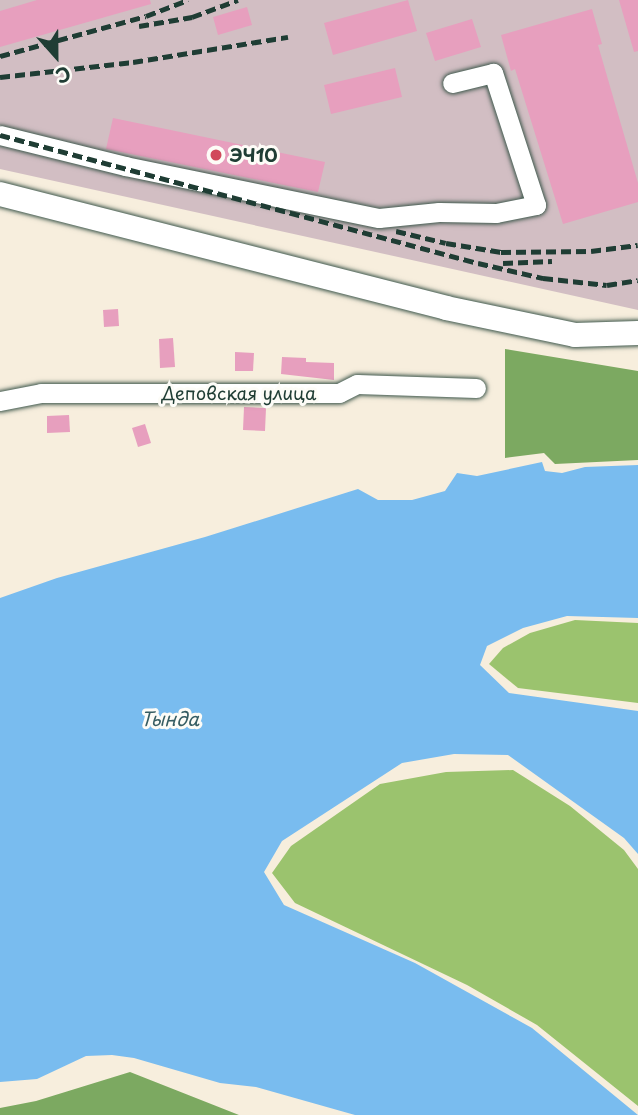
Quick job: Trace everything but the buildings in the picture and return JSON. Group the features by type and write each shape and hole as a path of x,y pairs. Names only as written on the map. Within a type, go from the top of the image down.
{"street":[{"path":"0,135 125,166 379,218 439,212 496,214 536,205 493,73 452,83"},
{"path":"0,194 446,308 575,335 638,333"},
{"name":"Деповская улица","path":"0,401 41,393 339,393 358,384 476,388"}],"shaded area":[{"path":"0,0 638,0 638,310 0,169"}],"green space":[{"path":"505,349 638,371 638,460 555,464 544,453 505,458"},
{"path":"575,620 638,623 638,703 518,688 489,664 503,648 530,633"},
{"path":"513,770 570,806 624,850 638,869 638,1106 537,1025 467,985 295,903 272,873 291,846 380,784 446,772"},
{"path":"130,1072 239,1115 0,1115 0,1108 36,1101"}],"water":[{"name":"Тында","path":"542,462 545,471 562,473 585,467 638,465 638,618 567,616 523,628 487,646 480,665 509,693 638,711 638,854 624,838 508,755 454,754 402,763 282,841 264,872 284,905 415,963 532,1028 638,1115 355,1115 256,1087 220,1083 134,1058 112,1055 86,1056 37,1079 0,1082 0,598 57,578 205,537 358,489 378,500 412,500 445,491 457,473 477,476"}],"railway":[{"path":"0,56 146,16 188,0"},
{"path":"139,26 192,17 238,0"},
{"path":"0,77 133,62 288,37"},
{"path":"0,135 543,278 607,285 638,280"},
{"path":"396,231 501,252 591,251 638,245"},
{"path":"503,263 552,261"}],"place":[{"name":"ЭЧ10","path":"216,155"}]}
